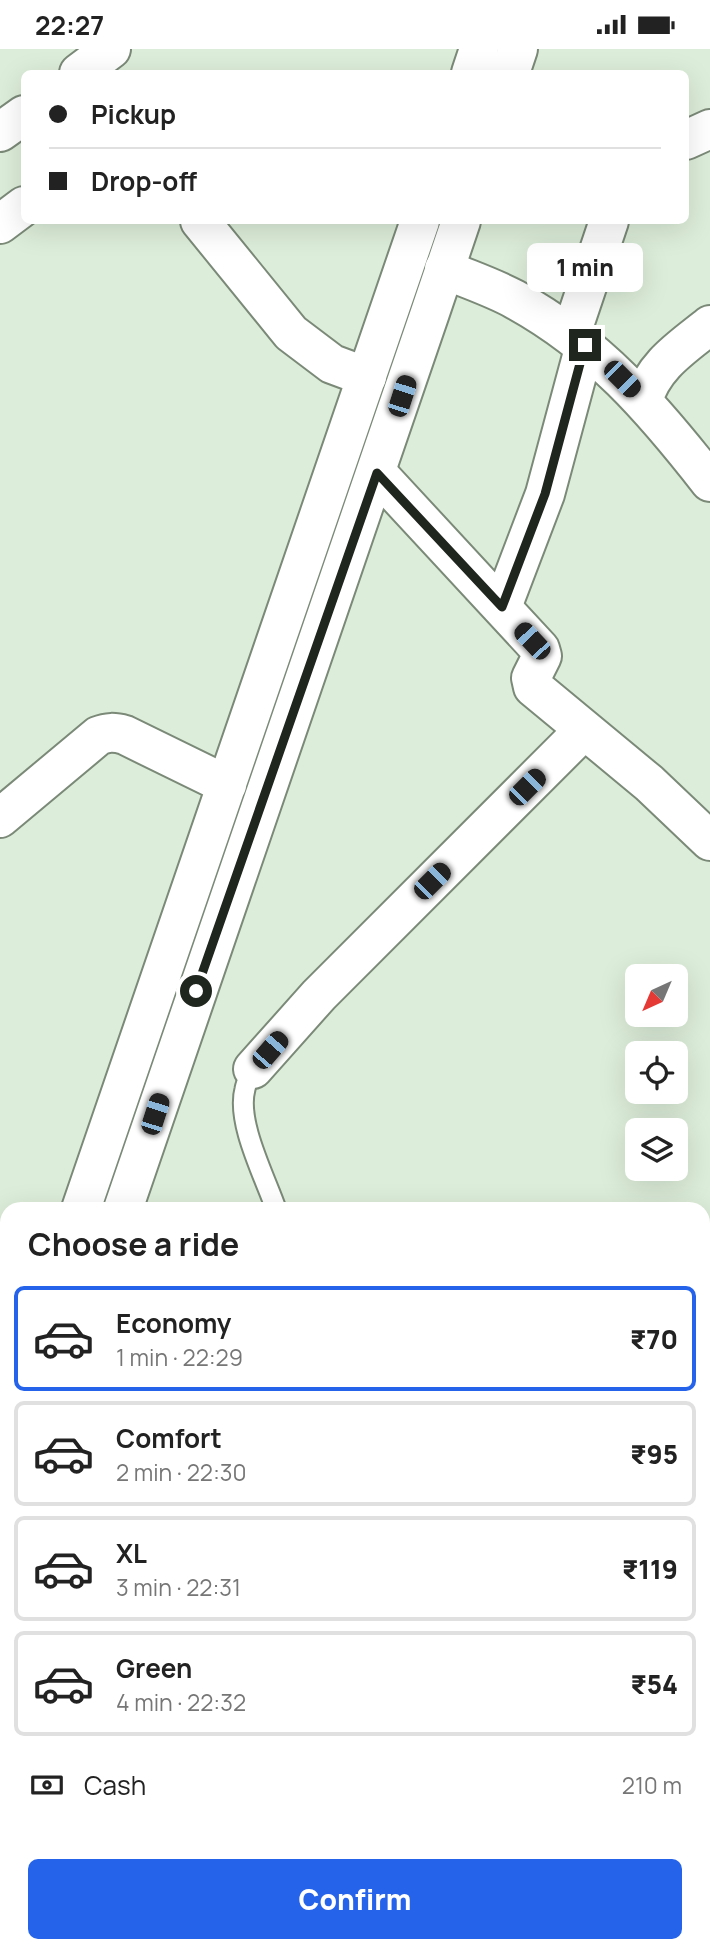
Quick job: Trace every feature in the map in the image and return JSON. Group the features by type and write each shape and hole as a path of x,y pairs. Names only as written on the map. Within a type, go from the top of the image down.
{"street":[{"path":"76,67 111,49"},
{"path":"472,70 479,49"},
{"path":"511,70 518,49"},
{"path":"0,132 21,117"},
{"path":"689,139 710,129"},
{"path":"0,224 21,209"},
{"path":"202,224 291,333 332,364 367,377"},
{"path":"83,1202 420,224"},
{"path":"125,1202 377,473 460,224"},
{"path":"502,607 545,494 578,340 608,224"},
{"path":"444,269 512,297 578,340 643,401 710,481"},
{"path":"643,401 647,388 662,364 710,325"},
{"path":"377,473 540,649 542,656 531,678 533,687 649,783 710,841"},
{"path":"253,1069 319,995 584,730"},
{"path":"0,818 105,733 125,735 227,785"}],"lane":[{"path":"253,1069 244,1090 247,1130 273,1202"}],"waterway":[{"path":"238,811 304,617"},
{"path":"105,1202 119,1160"}],"route":[{"path":"196,991 377,473 502,607 545,494 585,345"}]}
